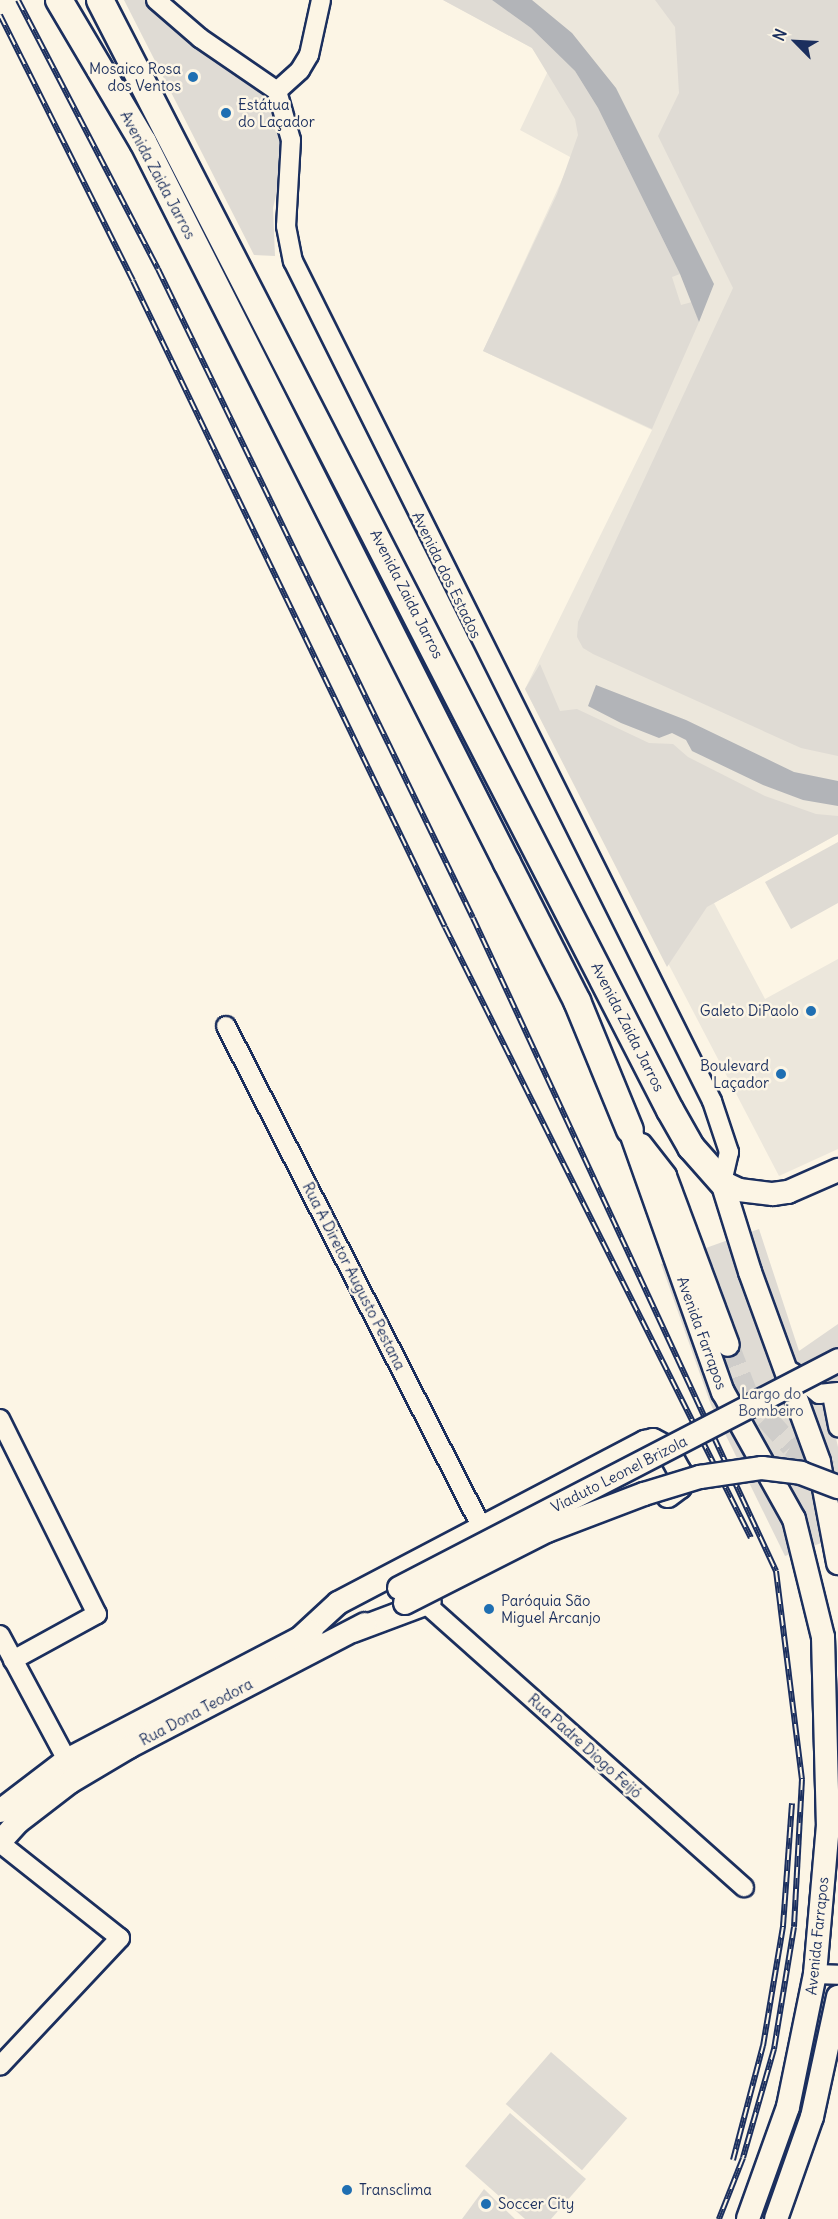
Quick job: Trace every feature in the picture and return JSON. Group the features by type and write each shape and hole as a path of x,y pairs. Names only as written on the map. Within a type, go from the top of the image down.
{"highway":[{"name":"Avenida Zaida Jarros","path":"59,0 143,142 577,1000 630,1130"},
{"name":"Avenida Zaida Jarros","path":"100,0 670,1110 691,1146 722,1182"}],"main road":[{"name":"Avenida Farrapos","path":"630,1130 665,1176 728,1345"},
{"name":"Avenida Farrapos","path":"630,1130 723,1392 794,1519 807,1562 823,1637 828,1825 815,1974 788,2107 748,2219"},
{"path":"722,1182 739,1190 773,1194 788,1192 838,1170"},
{"path":"722,1182 833,1507 838,1563"},
{"name":"Viaduto Leonel Brizola","path":"410,1598 838,1360"},
{"path":"298,1639 338,1603 645,1442 653,1440 666,1447 680,1473 680,1487 676,1493 559,1536 410,1598"},
{"name":"Viaduto Leonel Brizola","path":"410,1598 547,1531 644,1494 700,1477 762,1468 801,1473 838,1487"},
{"name":"Rua Dona Teodora","path":"6,1815 410,1598"},
{"name":"Rua Dona Teodora","path":"0,1842 6,1815 67,1760 298,1639 410,1598"},
{"name":"Avenida Farrapos","path":"776,2219 812,2117 838,1997"}],"street":[{"path":"156,0 200,38 277,91 300,70 309,55 321,0"},
{"name":"Avenida dos Estados","path":"277,91 291,140 286,216 293,261 712,1101 729,1152 722,1182"},
{"name":"Rua A Diretor Augusto Pestana","path":"226,1026 481,1526"},
{"path":"782,1363 812,1391 835,1393 838,1427"},
{"path":"0,1419 97,1614 13,1660"},
{"name":"Rua Padre Diogo Feijó","path":"410,1598 744,1887"},
{"path":"0,1635 67,1760"},
{"path":"0,1842 120,1938 0,2066"},
{"path":"815,1974 838,1975"}],"shaded area":[{"path":"443,0 838,0 838,834 714,903 765,999 838,959 838,1149 779,1176 525,689 652,430 483,351 572,158 520,130 548,71 532,48"},
{"path":"492,0 532,0 572,33 616,88 714,284 699,322 680,274 598,108 575,71 531,28"},
{"path":"596,685 686,720 794,772 838,781 838,806 803,800 763,785 692,751 686,740 672,733 659,738 621,723 588,706"}],"green space":[{"path":"124,0 147,0 157,13 277,102 286,152 273,208 275,256 254,255"},
{"path":"443,0 492,0 531,28 575,71 598,108 680,274 672,277 681,305 692,302 699,322 652,429 483,351 557,194 578,135 575,119 532,48"},
{"path":"655,0 838,0 838,756 801,748 593,654 583,648 577,637 578,622 733,288 658,136 679,93 675,27"},
{"path":"540,664 560,711 577,709 649,743 673,744 688,757 765,796 816,814 838,816 838,834 707,907 667,967 525,689"},
{"path":"838,842 838,903 791,929 765,882"},
{"name":"Largo do Bombeiro","path":"759,1229 799,1351 838,1324 838,1380 827,1398 838,1447 838,1537 785,1556 711,1405 661,1264"},
{"path":"551,2052 627,2118 582,2170 506,2104"},
{"path":"510,2113 586,2179 551,2219 525,2219 465,2166"},
{"name":"Soccer City","path":"484,2189 515,2219 462,2219"}],"tunnel":[{"path":"728,1345 746,1392 766,1418 791,1446 829,1471"}],"railway":[{"path":"18,0 158,269 473,918 776,1571 802,1779 794,1927 774,2049 743,2158 719,2219"},
{"path":"0,15 133,281 445,927 751,1538"},
{"path":"733,2160 763,2046 783,1926 792,1803"}],"place":[{"name":"Mosaico Rosa dos Ventos","path":"193,77"},
{"name":"Estátua do Laçador","path":"226,113"},
{"name":"Galeto DiPaolo","path":"811,1011"},
{"name":"Boulevard Laçador","path":"781,1074"},
{"name":"Paróquia São Miguel Arcanjo","path":"489,1609"},
{"name":"Transclima","path":"347,2190"},
{"name":"Soccer City","path":"486,2204"}]}
